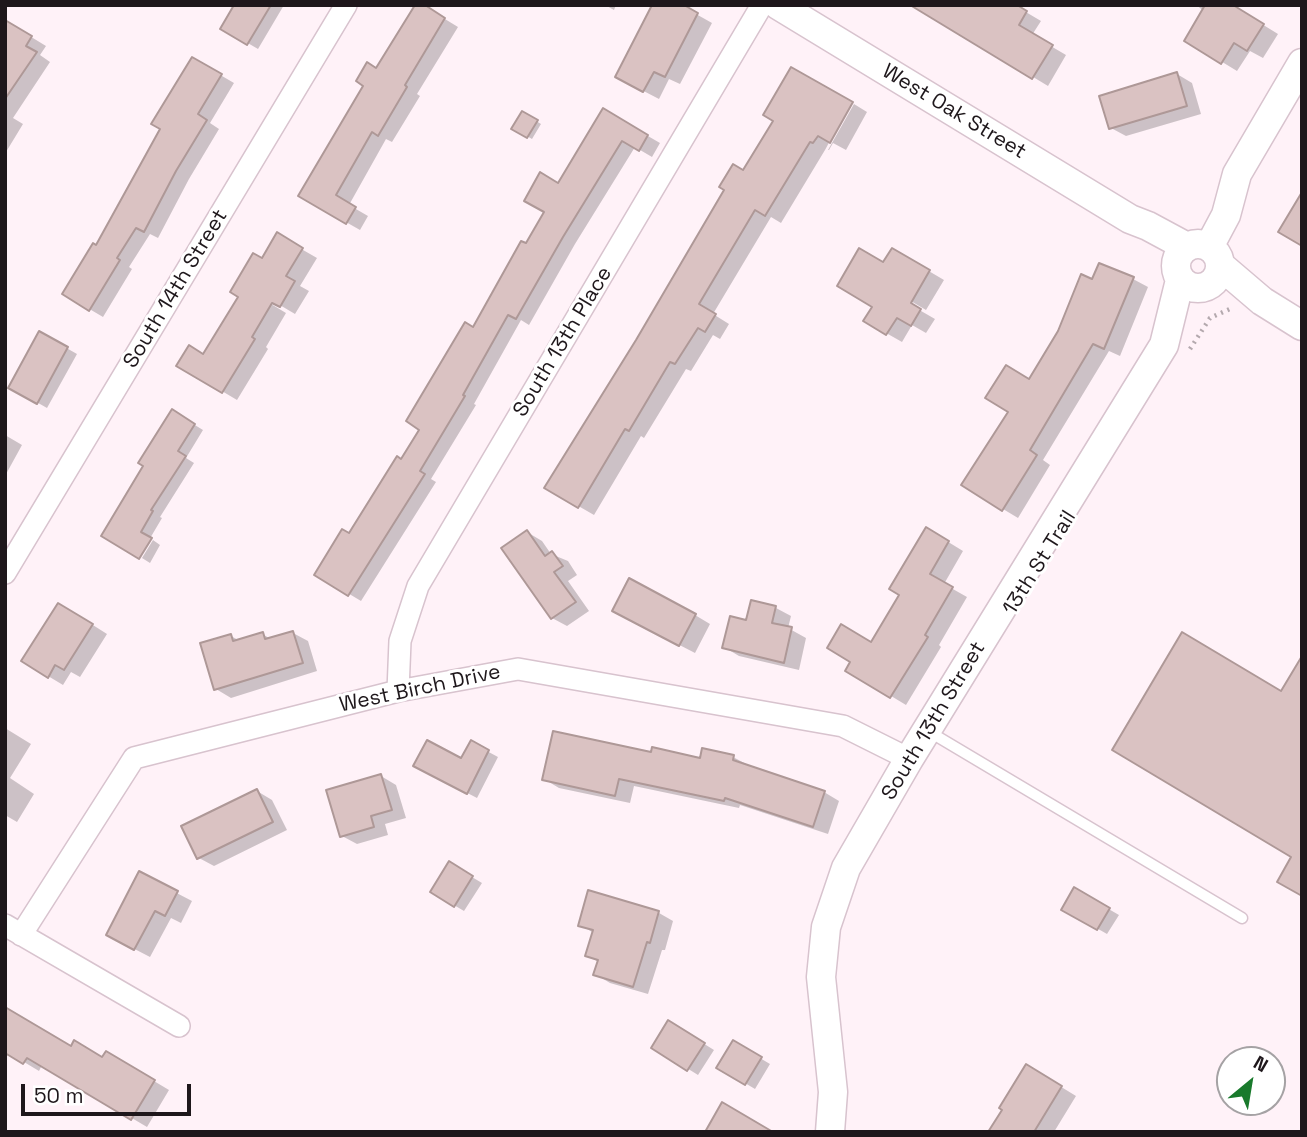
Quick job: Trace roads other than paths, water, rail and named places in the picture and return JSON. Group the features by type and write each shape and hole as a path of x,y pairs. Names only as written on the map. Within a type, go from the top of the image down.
{"street":[{"name":"South 14th Street","path":"5,573 346,5"},
{"name":"South 13th Place","path":"398,691 400,641 418,586 762,5"},
{"name":"West Oak Street","path":"778,5 1130,219 1148,226 1197,265 1246,285 1262,301 1302,326"},
{"name":"South 13th Street","path":"830,1132 833,1093 821,977 826,927 846,868 909,759 1176,349 1197,265 1226,215 1237,174 1302,63"},
{"name":"West Birch Drive","path":"13,930 134,758 398,691 518,669 843,726 909,759"},
{"path":"13,930 179,1026"}],"lane":[{"path":"928,732 1242,918"}]}
